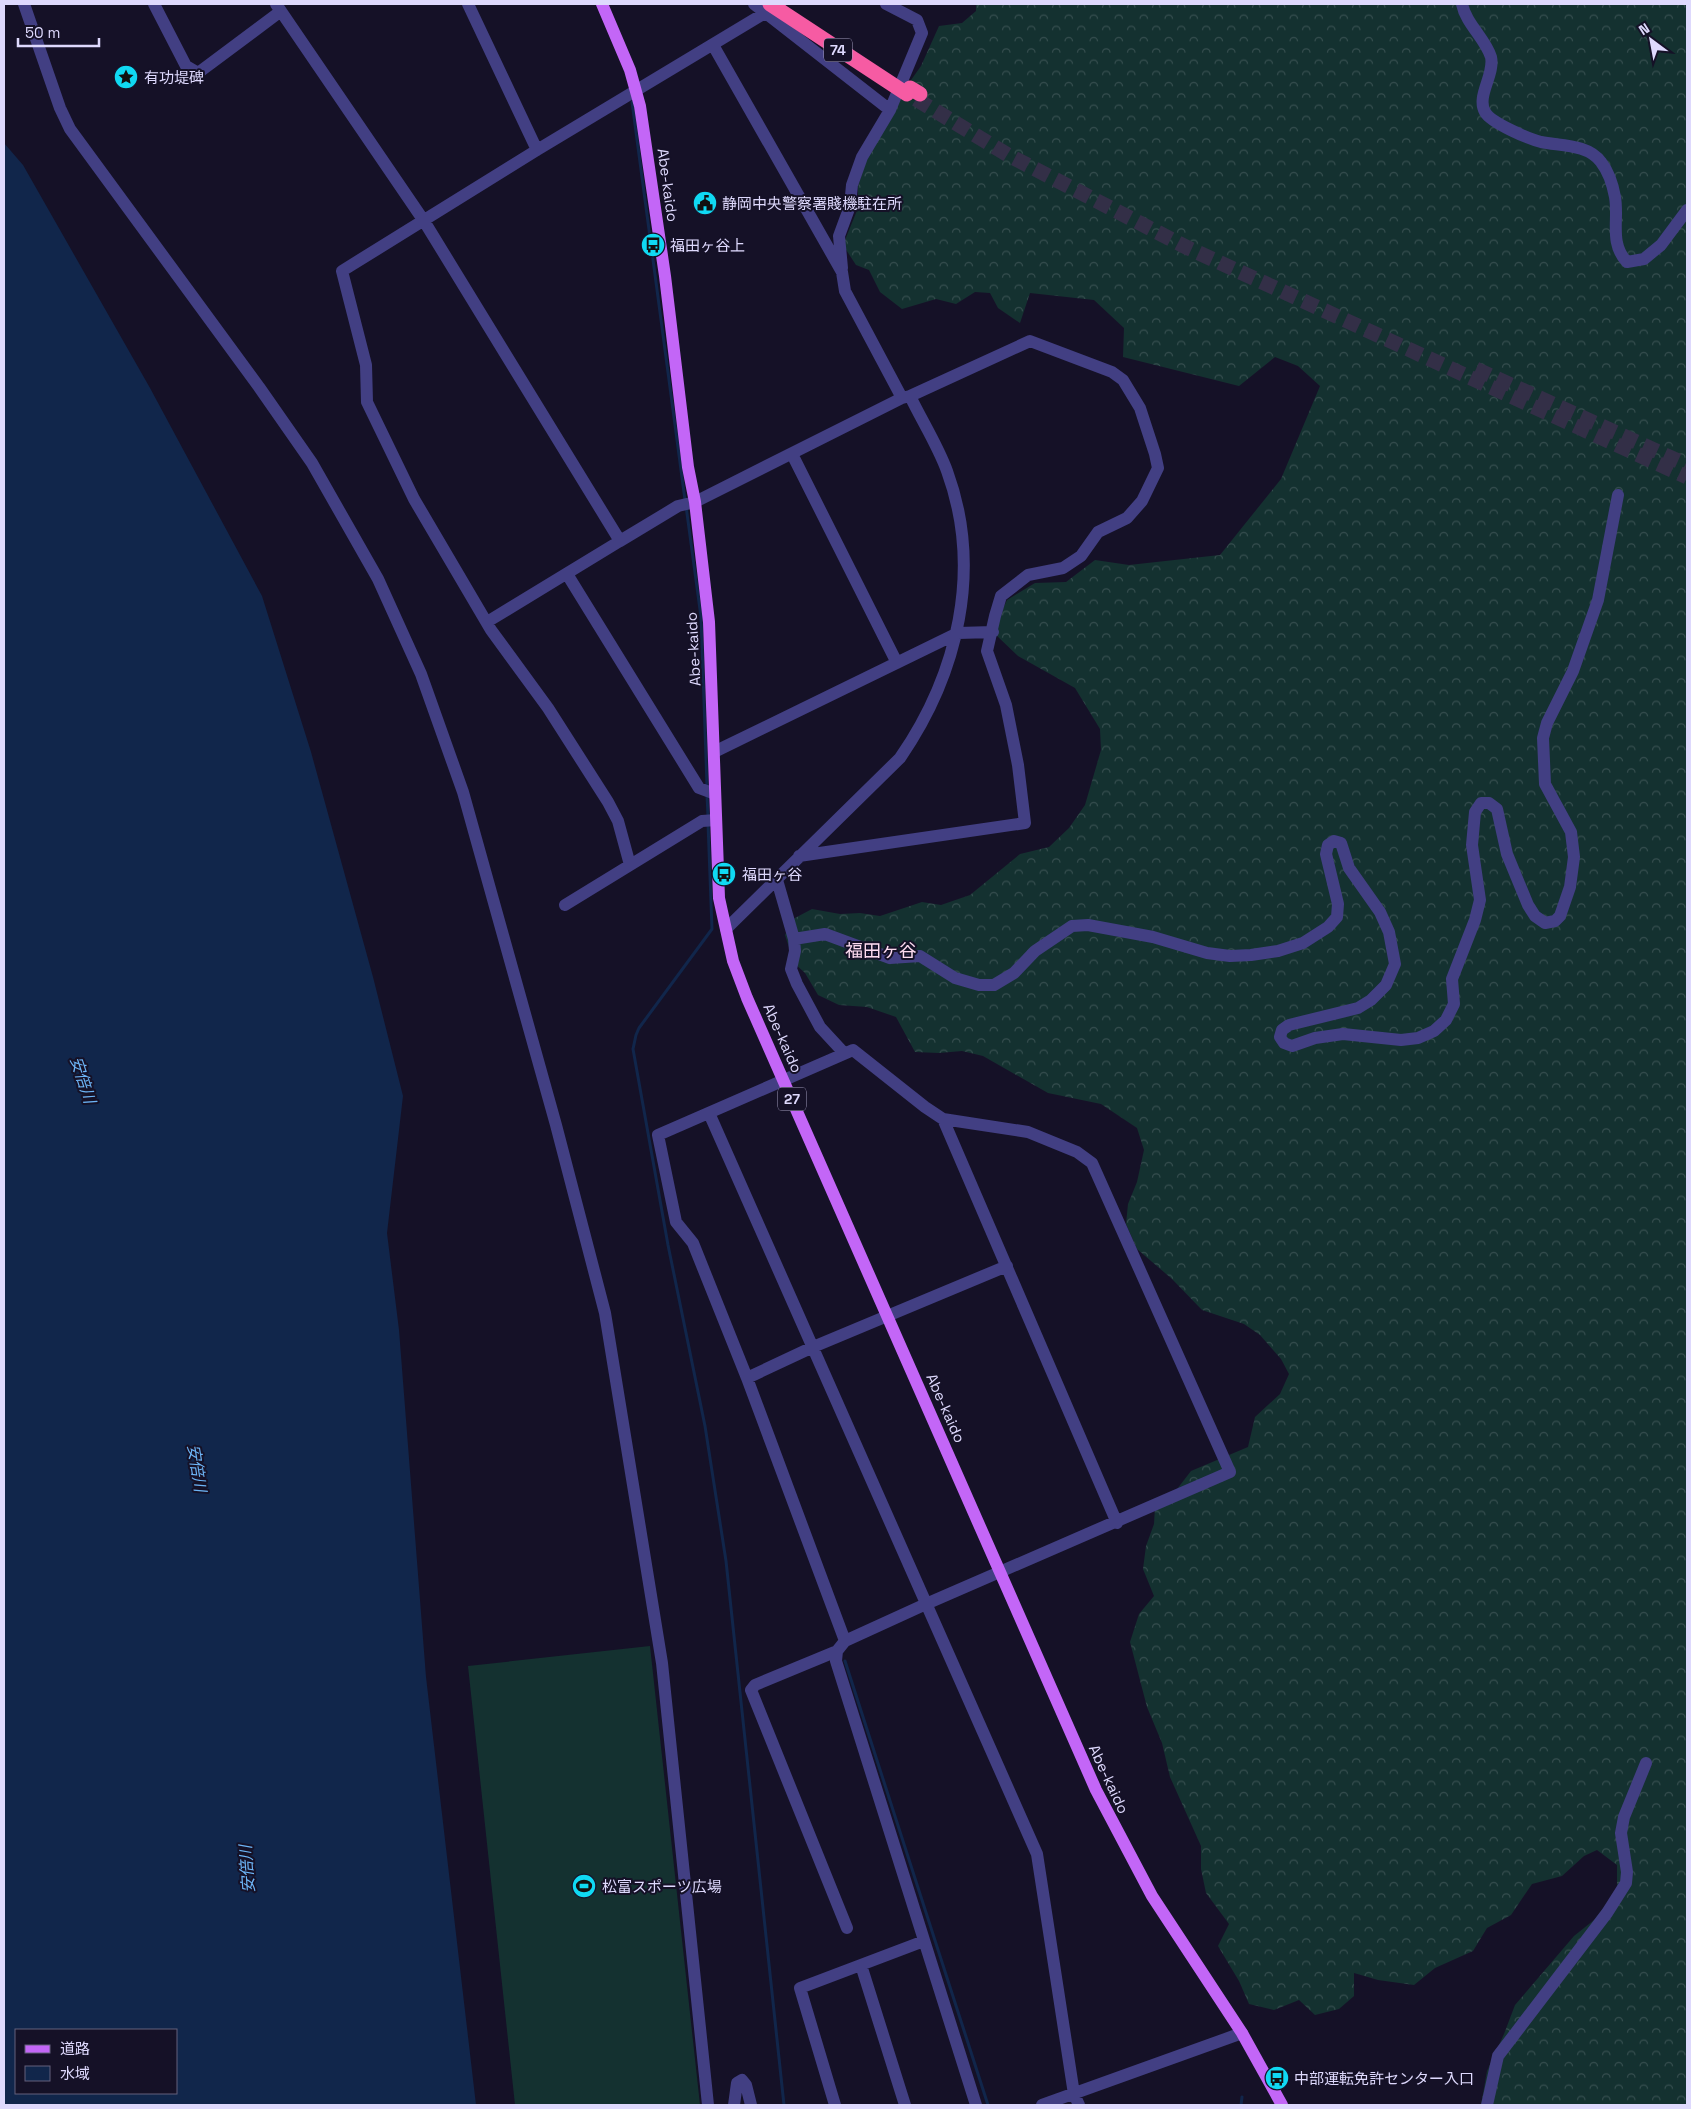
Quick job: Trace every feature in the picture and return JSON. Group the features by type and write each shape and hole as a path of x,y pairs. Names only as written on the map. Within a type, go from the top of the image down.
{"highway":[{"name":"74","path":"768,8 913,93 780,4"}],"main road":[{"name":"Abe-kaido","path":"602,4 637,91 665,276 709,622 719,898 733,961 747,998 1096,1790 1152,1896 1242,2033 1282,2105"}],"street":[{"path":"24,4 60,108 70,129 259,387 312,463 378,579 422,674 464,792 556,1125 605,1313 662,1663 708,2105"},
{"path":"154,4 186,66 198,73 279,8 424,221 620,542"},
{"path":"468,4 536,150"},
{"path":"754,4 768,8 890,110"},
{"path":"630,865 618,821 608,802 548,708 487,622 414,500 367,402 366,365 342,271 536,150 713,45 768,8 780,4"},
{"path":"726,929 900,758 915,736 933,700 944,676 958,633 963,584 963,547 959,512 947,470 845,291 842,272 839,236 850,206 852,185 862,157 890,110 922,33 917,20 886,4"},
{"path":"1462,4 1464,13 1490,55 1492,66 1482,104 1485,113 1500,124 1540,142 1578,148 1592,153 1601,161 1616,198 1615,240 1621,256 1627,262 1644,259 1662,245 1687,210"},
{"path":"713,45 842,272"},
{"path":"487,622 678,506 695,502 906,397 1030,341 1112,372 1123,380 1140,408 1158,468 1137,506 1128,518 1098,532 1081,556 1063,568 1028,575 1001,596 994,616 993,632 987,652 1006,705 1018,766 1025,823 799,856"},
{"path":"792,454 897,662"},
{"path":"794,939 825,934 890,958 920,956 955,978 979,985 994,985 1014,973 1034,951 1072,926 1088,925 1153,937 1207,953 1230,956 1278,951 1303,943 1328,927 1337,917 1338,904 1326,854 1328,845 1334,841 1341,843 1349,868 1380,912 1389,932 1395,964 1386,985 1371,1000 1358,1008 1289,1024 1282,1030 1280,1037 1284,1043 1292,1046 1315,1038 1344,1034 1401,1040 1418,1038 1434,1031 1446,1020 1454,1004 1452,979 1475,920 1480,900 1472,845 1475,812 1481,803 1489,803 1497,810 1507,854 1528,905 1535,916 1545,923 1555,921 1560,916 1570,887 1574,857 1571,832 1545,784 1544,738 1547,723 1573,671 1598,600 1618,495"},
{"path":"567,574 699,788 715,794"},
{"path":"714,752 958,633 993,632"},
{"path":"565,905 702,821 716,820"},
{"path":"777,880 794,939 795,951 791,969 796,984 820,1027 844,1053"},
{"path":"848,1928 751,1690 755,1685 841,1646 926,1604 1230,1472 1092,1164 1077,1152 1028,1132 943,1119 853,1050 658,1135 676,1222 693,1243 746,1378 841,1646 836,1661 976,2105"},
{"path":"708,1113 1038,1854 1076,2099"},
{"path":"943,1119 1117,1522"},
{"path":"746,1378 813,1347 1007,1266"},
{"path":"1487,2105 1498,2056 1607,1913 1626,1883 1628,1872 1621,1833 1624,1817 1646,1763"},
{"path":"835,2105 800,1988 924,1941"},
{"path":"861,1965 905,2105"},
{"path":"1042,2105 1076,2099 1242,2033"},
{"path":"734,2105 737,2083 742,2080 746,2085 751,2105"}],"green space":[{"path":"976,4 1687,4 1687,2105 1481,2105 1487,2071 1515,2005 1574,1936 1594,1920 1617,1890 1617,1865 1597,1850 1584,1856 1562,1876 1532,1884 1511,1915 1487,1928 1473,1951 1435,1968 1414,1985 1378,1980 1354,1973 1354,1996 1339,2009 1315,2015 1299,2000 1274,2010 1249,2004 1239,1981 1218,1946 1229,1924 1206,1893 1201,1869 1201,1846 1170,1777 1162,1743 1147,1707 1130,1642 1139,1614 1154,1596 1143,1569 1146,1546 1154,1524 1155,1507 1174,1493 1191,1471 1248,1447 1255,1417 1280,1394 1289,1374 1281,1359 1260,1335 1244,1324 1202,1310 1172,1279 1137,1249 1126,1224 1128,1204 1137,1182 1144,1150 1137,1128 1101,1104 1048,1093 983,1056 962,1051 939,1053 915,1052 896,1017 867,1007 839,1005 818,995 805,973 794,963 785,935 793,919 812,909 840,914 860,913 880,916 922,902 941,905 970,895 1020,854 1049,847 1069,828 1085,805 1101,750 1100,729 1075,688 1018,656 996,635 999,617 1007,600 1035,583 1066,582 1095,560 1129,565 1220,555 1281,479 1320,386 1298,366 1275,357 1239,386 1123,357 1124,328 1094,300 1030,293 1020,323 998,308 990,293 975,292 956,304 936,299 902,309 880,292 869,270 856,265 843,245 858,208 858,186 867,159 899,97 921,66 939,26 962,23 976,11"},
{"name":"松富スポーツ広場","path":"650,1646 700,2105 515,2105 468,1666"}],"water":[{"name":"安倍川","path":"4,143 23,165 150,388 262,596 311,752 373,977 403,1096 387,1233 399,1330 426,1677 476,2105 4,2105"}],"waterway":[{"path":"632,102 685,500"},
{"path":"686,506 701,617 707,786"},
{"path":"707,795 708,816"},
{"path":"708,823 712,929 639,1028 633,1049 668,1245 705,1426 726,1561 784,2105"},
{"path":"845,1661 988,2105"},
{"path":"1241,2105 1242,2097"}],"tunnel":[{"path":"916,99 1008,155 1188,248 1687,477"},
{"path":"1476,369 1687,465"}],"place":[{"name":"有功堤碑","path":"126,77"},
{"name":"静岡中央警察署賤機駐在所","path":"705,203"},
{"name":"福田ヶ谷上","path":"653,245"},
{"name":"福田ヶ谷","path":"724,874"},
{"name":"松富スポーツ広場","path":"584,1886"},
{"name":"中部運転免許センター入口","path":"1277,2078"}],"district":[{"name":"福田ヶ谷","path":"881,950"}]}
